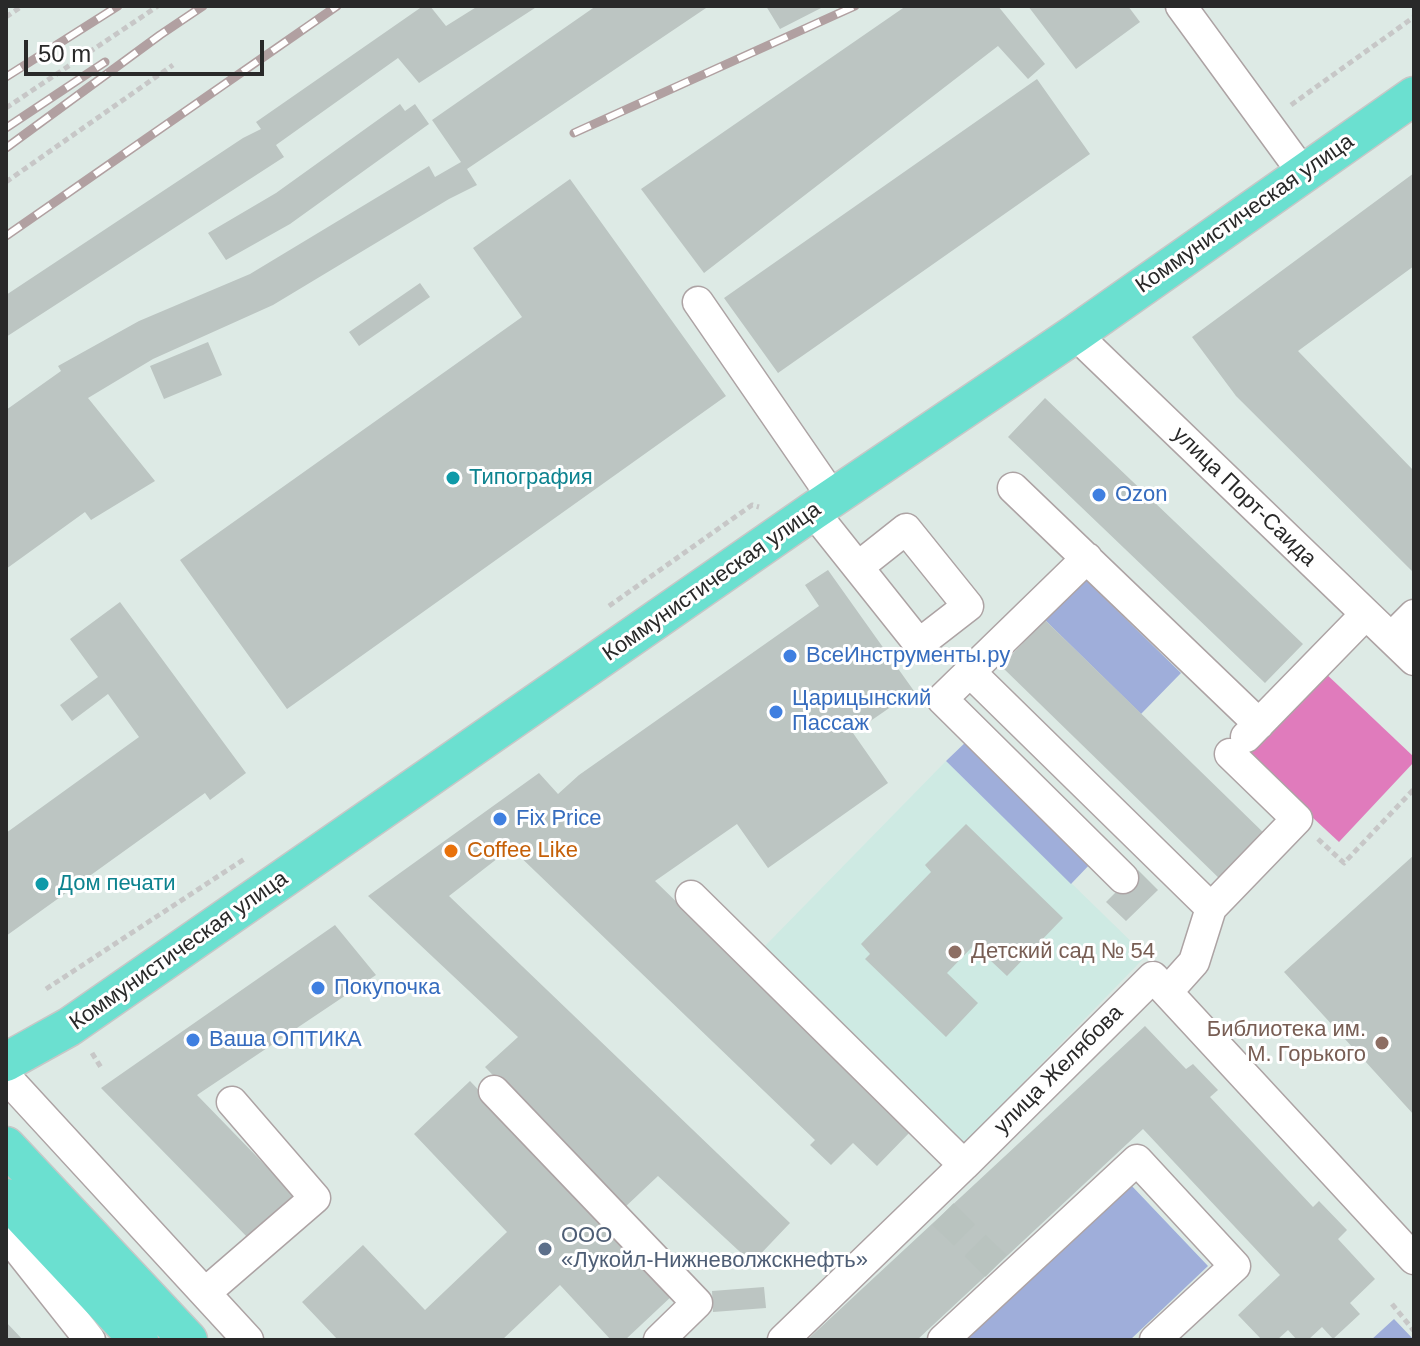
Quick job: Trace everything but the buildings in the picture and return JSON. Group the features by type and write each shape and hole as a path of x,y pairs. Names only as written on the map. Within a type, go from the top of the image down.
{"main road":[{"name":"Коммунистическая улица","path":"7,1065 69,1027 823,504 1075,334 1414,96"},
{"path":"6,1146 188,1340"},
{"path":"6,1198 139,1340"}],"street":[{"path":"1181,6 1303,173"},
{"path":"698,302 823,504 858,567"},
{"name":"улица Порт-Саида","path":"1075,334 1414,660"},
{"path":"1013,488 1259,724"},
{"path":"1087,558 942,699 1123,878"},
{"path":"1366,614 1226,758 1297,819 1211,908 1194,962 1168,991 1414,1259"},
{"path":"1391,638 1414,615"},
{"path":"969,671 1211,908"},
{"path":"691,896 964,1165 936,1207 783,1340"},
{"name":"улица Желябова","path":"964,1165 1153,977 1168,991"},
{"path":"7,1065 248,1340"},
{"path":"494,1091 697,1303 659,1340"},
{"path":"205,1293 315,1198 232,1102"},
{"path":"943,1340 1002,1273 1137,1160 1235,1266 1164,1337"},
{"path":"6,1234 90,1340"}],"path":[{"path":"6,17 22,6"},
{"path":"6,108 158,6"},
{"path":"6,182 173,65"},
{"path":"1297,819 1344,863 1414,789"},
{"path":"92,1053 102,1069"},
{"path":"1392,1304 1414,1331"}],"shaded area":[{"path":"1085,579 1181,673 1141,714 1045,620"},
{"path":"1322,670 1414,757 1414,762 1339,842 1243,753"},
{"path":"969,739 1093,861 1071,884 946,761"},
{"name":"Детский сад № 54","path":"946,761 1146,956 964,1143 763,948"},
{"path":"1130,1184 1208,1266 1130,1340 965,1340"},
{"path":"1394,1319 1414,1340 1371,1340"}],"tunnel":[{"path":"943,1214 996,1266"}],"railway":[{"path":"6,77 118,6"},
{"path":"6,148 203,6"},
{"path":"6,236 337,6"},
{"path":"574,133 855,6"},
{"path":"6,128 105,62"}],"place":[{"name":"Типография","path":"453,478"},
{"name":"Ozon","path":"1099,495"},
{"name":"ВсеИнструменты.ру","path":"790,656"},
{"name":"Царицынский Пассаж","path":"776,712"},
{"name":"Fix Price","path":"500,819"},
{"name":"Coffee Like","path":"451,851"},
{"name":"Дом печати","path":"42,884"},
{"name":"Детский сад № 54","path":"955,952"},
{"name":"Покупочка","path":"318,988"},
{"name":"Ваша ОПТИКА","path":"193,1040"},
{"name":"Библиотека им. М. Горького","path":"1382,1043"},
{"name":"ООО «Лукойл-Нижневолжскнефть»","path":"545,1249"}]}
